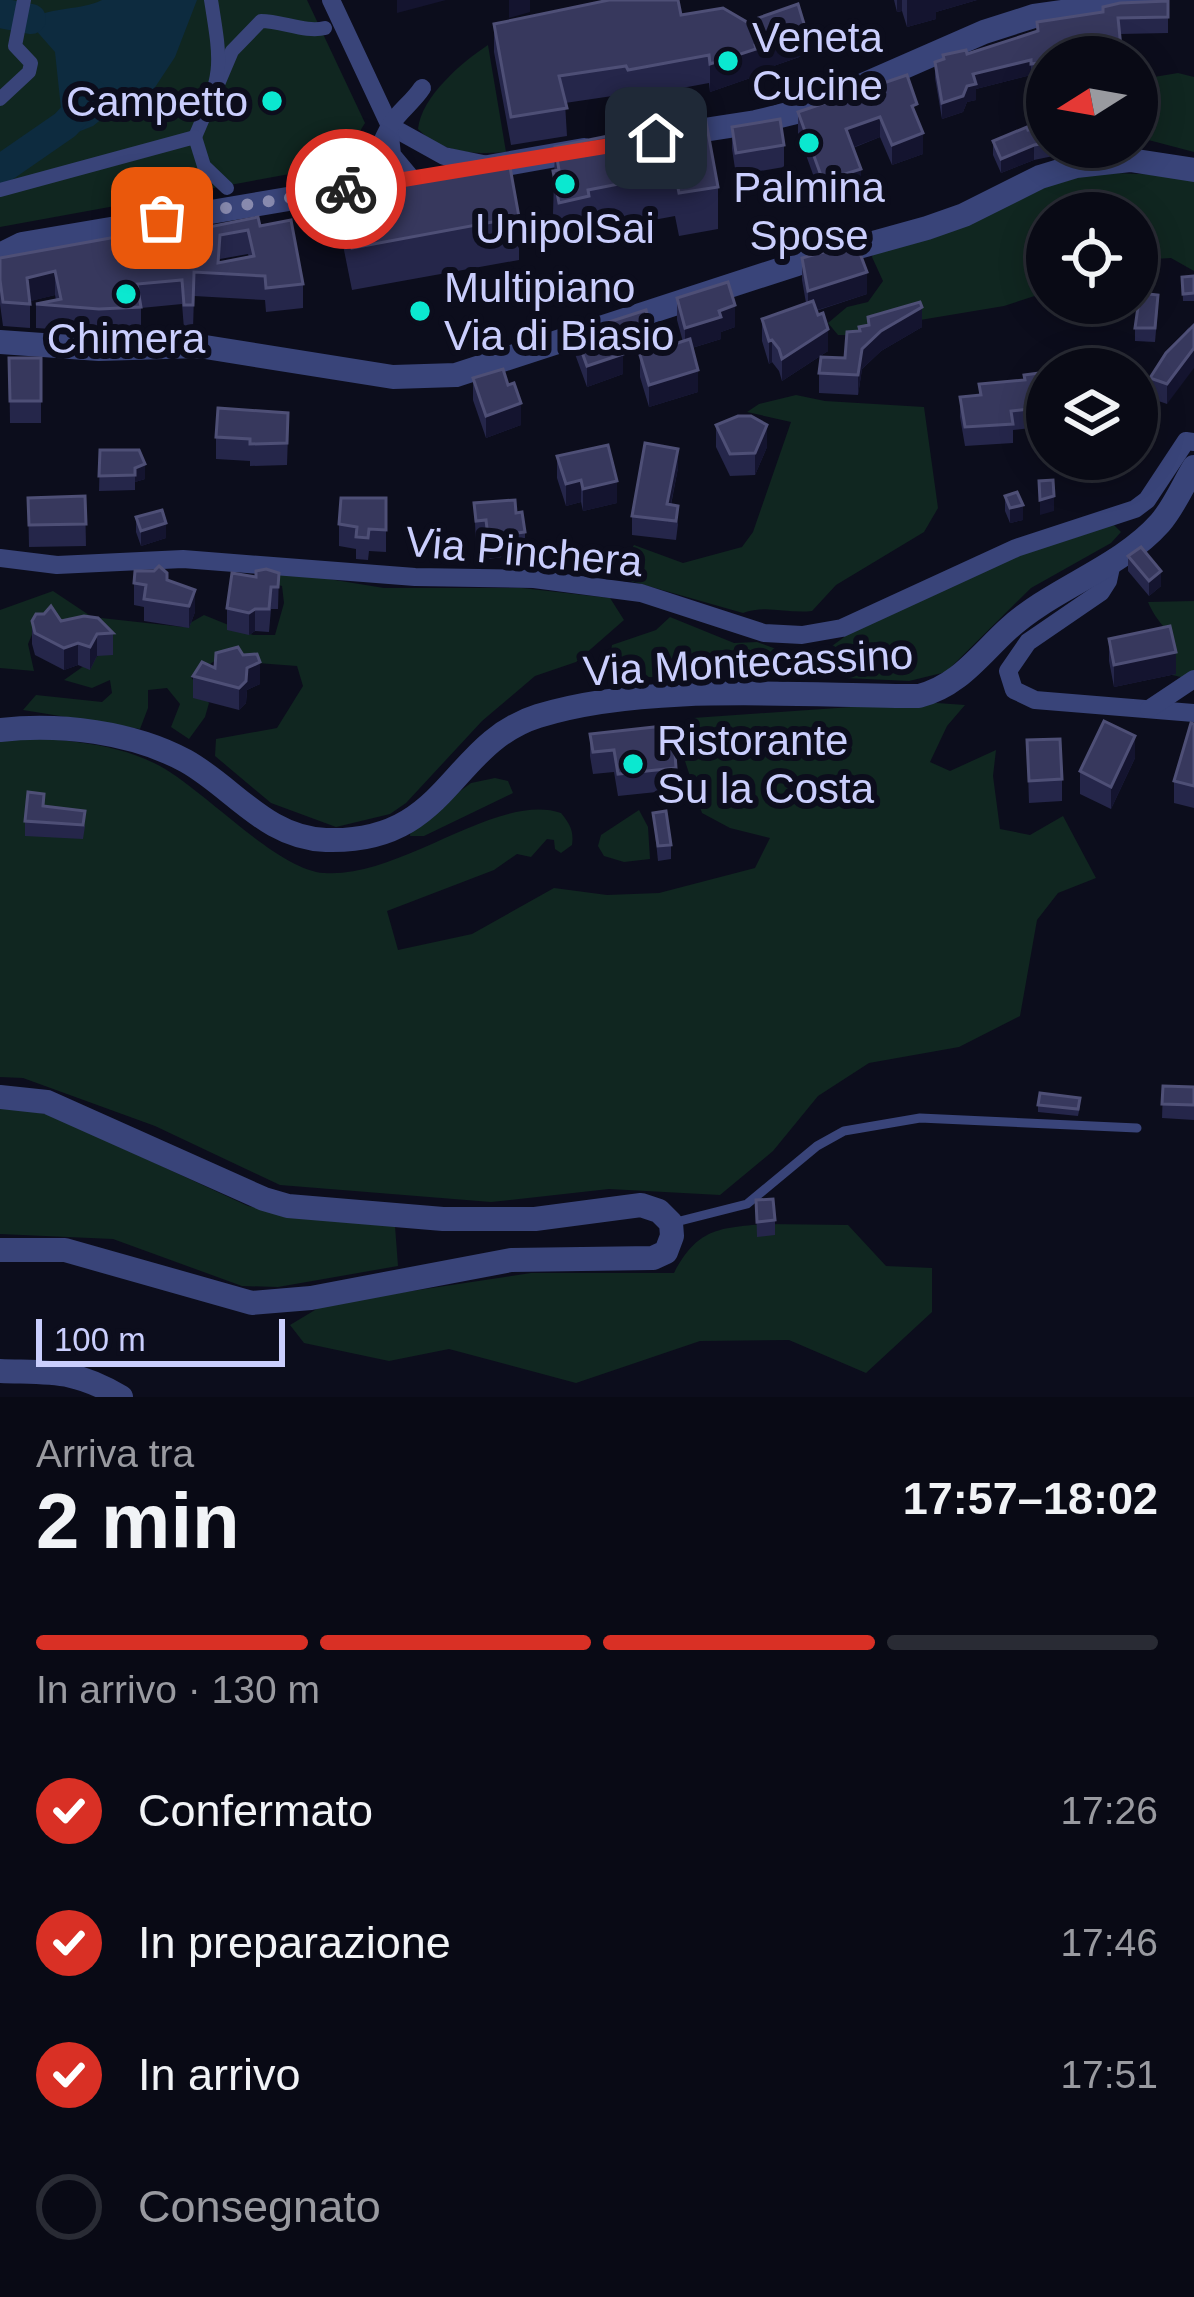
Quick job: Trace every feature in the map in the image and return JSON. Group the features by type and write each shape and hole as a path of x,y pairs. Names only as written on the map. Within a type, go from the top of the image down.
{"street":[{"path":"211,0 220,56 218,84"},
{"path":"331,0 395,130 392,155 412,179"},
{"path":"650,139 808,109 984,32 1034,16 1145,0"},
{"path":"0,99 29,72 31,63 15,46 23,2"},
{"path":"227,188 204,166 195,137 232,51 262,21 316,31 325,28"},
{"path":"7,247 162,218 282,208 326,192 358,178 379,157 422,88"},
{"path":"395,130 444,156 492,166"},
{"path":"0,190 195,137"},
{"path":"326,192 604,147"},
{"path":"0,342 77,349 199,346 393,377 456,375 927,228 1040,177 1076,166 1130,160 1194,170"},
{"name":"Via Pinchera","path":"0,558 57,566 183,559 415,577 534,579 641,593 764,633 802,635 842,628 1016,548 1135,509 1147,500 1186,441 1194,442"},
{"name":"Via Montecassino","path":"0,730 89,733 152,745 190,763 252,814 289,832 322,840 388,832 425,811 488,746 519,723 569,708 658,697 919,696 941,690 1031,610 1161,522 1194,466"},
{"path":"1113,558 1101,592 1028,642 1008,671 1014,690 1035,700 1194,713"},
{"path":"1149,709 1194,679"},
{"path":"0,1097 46,1102 288,1206 443,1220 535,1219 641,1205 659,1211 670,1223 672,1235 666,1252 652,1258 511,1260 311,1298 252,1304 65,1250 0,1250"},
{"path":"0,1371 86,1377 121,1397"}],"lane":[{"path":"162,218 185,246 229,237"},
{"path":"670,1223 747,1204 817,1146 844,1131 920,1118 1137,1128"}],"green space":[{"path":"0,0 307,0 365,123 339,165 0,227"},
{"path":"488,45 506,152 448,148 418,129 421,117 455,71"},
{"path":"1178,73 1194,77 1194,152 1158,143 1158,76"},
{"path":"1061,171 1167,175 1194,181 1194,271 1171,258 1158,259 1158,192 1026,192 1026,299 908,322 878,335 838,335 828,323 847,307 868,302 883,281 872,257 876,243"},
{"path":"796,395 924,407 938,508 924,532 836,585 812,611 743,613 627,580 624,560 634,545 683,563 742,547 753,532 791,422 747,412 759,404"},
{"path":"1111,522 1121,532 1111,543 1031,588 946,672 909,681 845,678 831,663 832,646 855,629 1034,544"},
{"path":"267,569 384,588 522,588 610,598 624,620 576,662 535,676 482,721 406,803 390,814 336,827 271,803 215,756 216,739 277,728 303,686 297,666 216,660 191,677 209,703 189,739 171,727 180,704 167,688 148,690 148,708 140,729 23,710 36,695 102,702 112,693 110,680 92,688 64,680 105,651 36,625 28,644 34,671 0,668 0,610 53,591 92,617 183,627 204,615 253,635 275,635 284,603 282,586 255,579"},
{"path":"1194,601 1194,670 1185,678 1172,675 1173,641 1148,602"},
{"path":"670,617 734,643 757,642 803,659 802,667 790,678 641,677 608,668 612,645 656,630"},
{"path":"923,702 965,705 947,726 930,762 950,771 996,750 993,776 1000,829 1030,835 1063,816 1096,878 1058,893 1037,920 1020,1016 959,1047 869,1063 818,1096 773,1151 720,1195 609,1189 491,1202 280,1185 155,1126 23,1078 0,1077 0,735 78,742 136,755 173,774 283,857 324,873 384,863 508,814 561,813 571,828 572,845 561,853 554,840 547,839 531,857 517,854 494,870 387,911 398,950 472,934 554,888 607,895 659,893 755,868 770,838 730,828 702,813 685,761 693,718"},
{"path":"495,778 508,781 513,793 424,836 410,836 411,828 471,783"},
{"path":"639,810 648,827 650,859 624,862 604,856 598,846 601,835"},
{"path":"0,1106 51,1115 248,1206 291,1216 395,1226 398,1266 278,1287 242,1286 113,1239 0,1234"},
{"path":"848,1225 886,1266 932,1268 932,1312 866,1373 789,1340 700,1341 576,1383 449,1349 389,1361 304,1343 290,1325 325,1304 531,1273 674,1273 700,1239 734,1227"}],"water":[{"path":"102,0 197,0 175,57 144,104 118,106 78,132 62,118 55,52 31,19"}],"building":[{"path":"609,0 678,0 681,15 723,8 747,22 798,4 805,27 710,64 709,55 628,70 626,66 559,76 567,108 511,117 494,24"},
{"path":"1168,1 1168,17 1118,18 1120,36 1026,36 1026,61 973,74 976,84 967,86 963,96 942,103 935,62 944,59 943,55 966,50 967,54 1038,31 1037,22 1103,12 1103,7"},
{"path":"907,75 923,133 892,145 880,117 846,129 861,169 823,181 798,112"},
{"path":"705,116 718,187 679,193 675,173 588,190 589,196 559,203 553,171 559,170 555,147"},
{"path":"780,119 784,145 736,153 732,127"},
{"path":"1026,127 1026,148 1001,159 993,141"},
{"path":"508,156 519,217 352,248 340,187"},
{"path":"258,217 260,226 291,220 303,284 266,288 265,276 194,272 193,305 184,305 182,280 137,284 141,307 36,304 61,299 55,271 27,278 30,304 3,302 0,258 127,235 125,227 154,221 154,232 166,233 166,241 207,244 204,228","holes":["248,230 254,256 218,263 220,235"]},
{"path":"856,243 867,272 808,291 802,258"},
{"path":"1194,276 1194,293 1183,294 1182,277"},
{"path":"728,282 735,305 719,311 721,317 685,328 677,298"},
{"path":"813,301 828,329 782,359 762,319"},
{"path":"920,302 922,307 881,331 862,349 858,375 819,373 821,357 845,358 847,332 869,325 868,317"},
{"path":"646,310 649,321 615,333 623,354 587,366 575,333"},
{"path":"1194,325 1194,348 1167,384 1158,381 1158,366"},
{"path":"690,339 698,370 649,385 640,355"},
{"path":"9,358 41,358 41,401 10,401"},
{"path":"503,369 521,403 486,416 473,378"},
{"path":"1026,375 1026,409 1011,411 1013,424 965,427 960,397 981,395 979,384 1025,380"},
{"path":"218,408 288,413 287,443 250,444 250,439 216,437"},
{"path":"751,416 767,425 755,453 730,454 716,425"},
{"path":"645,443 678,449 667,504 678,506 676,521 632,516"},
{"path":"608,445 617,481 583,489 581,480 566,484 557,456"},
{"path":"100,450 139,450 145,464 135,468 135,475 99,476"},
{"path":"1053,480 1054,496 1040,500 1039,481"},
{"path":"1017,492 1023,505 1010,508 1005,496"},
{"path":"85,496 86,524 29,525 28,498"},
{"path":"341,498 386,498 386,530 369,529 368,538 356,537 357,527 339,524"},
{"path":"515,500 525,532 488,537 486,520 476,521 474,503"},
{"path":"162,510 166,523 141,531 136,517"},
{"path":"1141,547 1161,571 1149,581 1128,556"},
{"path":"159,566 167,580 195,590 189,606 144,599 146,585 134,583 135,571 154,571"},
{"path":"256,571 279,573 278,587 271,587 269,609 249,613 227,608 232,573 256,577"},
{"path":"51,606 61,621 98,618 113,633 97,634 90,647 78,643 64,648 35,633 32,621 36,614 44,614"},
{"path":"1170,626 1176,652 1114,665 1109,639"},
{"path":"238,647 243,655 257,654 260,662 247,668 246,681 239,688 193,676 202,662 215,668 216,653"},
{"path":"1104,721 1135,736 1111,787 1080,771"},
{"path":"1194,724 1194,786 1174,781"},
{"path":"673,725 676,768 618,774 614,750 593,752 590,734"},
{"path":"1060,739 1062,779 1029,781 1027,740"},
{"path":"28,792 44,794 43,806 85,811 83,825 25,821"},
{"path":"666,811 671,845 658,846 653,813"},
{"path":"1163,1086 1194,1087 1194,1105 1162,1104"},
{"path":"1040,1093 1080,1098 1078,1109 1038,1105"},
{"path":"773,1199 775,1220 757,1222 756,1200"}],"waterway":[{"path":"0,13 31,19"},
{"path":"0,170 65,125 93,95"}],"way so far":[{"path":"162,218 346,189"}],"place":[{"name":"Veneta Cucine","path":"728,61"},
{"name":"Campetto","path":"272,101"},
{"name":"Palmina Spose","path":"809,143"},
{"name":"UnipolSai","path":"565,184"},
{"name":"Chimera","path":"126,294"},
{"name":"Multipiano Via di Biasio","path":"420,311"},
{"name":"Ristorante Su la Costa","path":"633,764"}],"route":[{"path":"346,189 656,138"}]}
